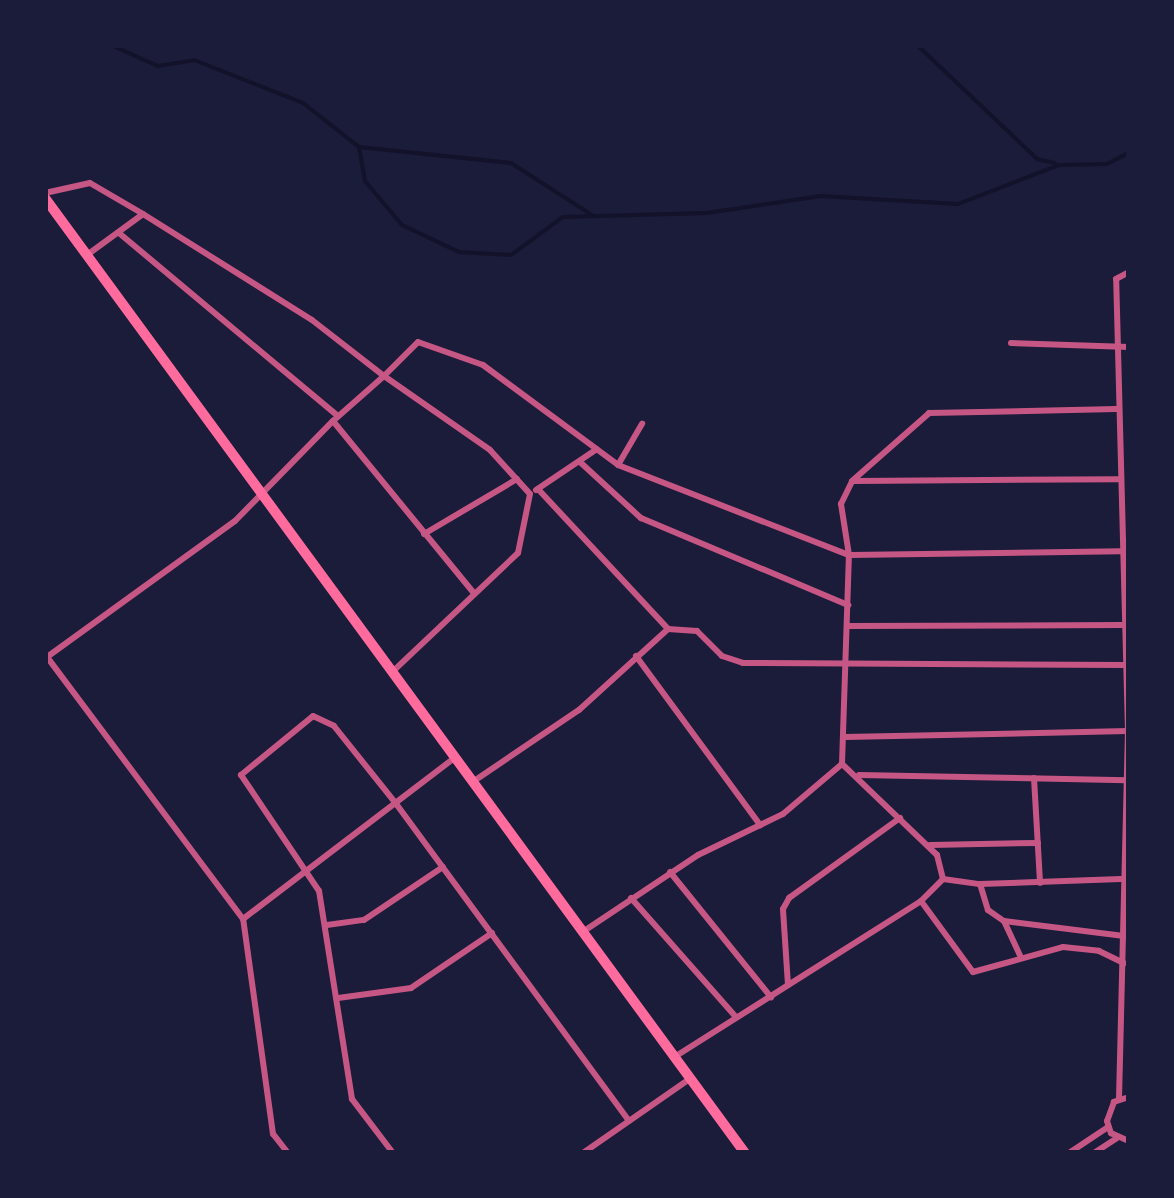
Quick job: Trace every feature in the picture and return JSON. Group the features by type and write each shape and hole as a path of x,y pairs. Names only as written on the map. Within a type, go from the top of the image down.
{"main road":[{"path":"45,196 745,1153"}],"street":[{"path":"45,196 90,183 312,320 384,376 446,416 534,492 668,629 697,631 722,656 743,663 1128,665"},
{"path":"87,255 142,214"},
{"path":"118,233 335,418 472,592"},
{"path":"1129,272 1116,275 1118,479 1128,665 1122,879 1129,983"},
{"path":"288,1153 273,1134 243,920 46,656 265,497 335,418 384,376 412,344 426,344 483,365 618,464 849,555 1121,550"},
{"path":"1011,344 1129,347"},
{"path":"583,932 670,872 760,825 842,764 849,555 841,504 852,481 929,413 1116,409"},
{"path":"618,464 642,424"},
{"path":"1119,450 1129,449"},
{"path":"392,672 472,592 518,553 534,492 597,450"},
{"path":"580,462 641,518 848,606"},
{"path":"424,534 517,478"},
{"path":"852,481 1118,479"},
{"path":"848,626 1124,625"},
{"path":"474,781 579,710 668,629"},
{"path":"636,656 760,825"},
{"path":"392,1153 352,1099 327,926 311,871 241,775 282,736 322,717 398,805 629,1121"},
{"path":"845,737 1128,731"},
{"path":"243,920 456,757"},
{"path":"842,764 929,846 943,879"},
{"path":"858,775 1127,780"},
{"path":"1034,778 1040,883"},
{"path":"788,986 784,909 789,898 900,818"},
{"path":"929,846 1038,843"},
{"path":"327,926 364,920 443,867"},
{"path":"670,872 771,997"},
{"path":"943,879 980,884 1122,879"},
{"path":"676,1056 921,901 943,879"},
{"path":"980,884 988,910 1004,921 1125,936"},
{"path":"631,898 736,1017"},
{"path":"921,901 973,972 1020,954 1063,948 1099,950 1126,960"},
{"path":"1004,921 1020,954"},
{"path":"338,998 411,988 492,933"},
{"path":"1126,960 1119,1099 1107,1114 1108,1127 1117,1138 1129,1141"},
{"path":"583,1153 691,1078"},
{"path":"1119,1099 1129,1097"},
{"path":"1069,1153 1108,1127"},
{"path":"1094,1153 1117,1138"}],"waterway":[{"path":"111,45 158,66 194,60 303,103 359,147 365,181 402,225 459,252 511,255 563,217 707,213 821,196 958,204 1059,165 1107,164 1129,153"},
{"path":"917,45 1037,159 1055,163"},
{"path":"359,147 511,163 592,215"}]}
